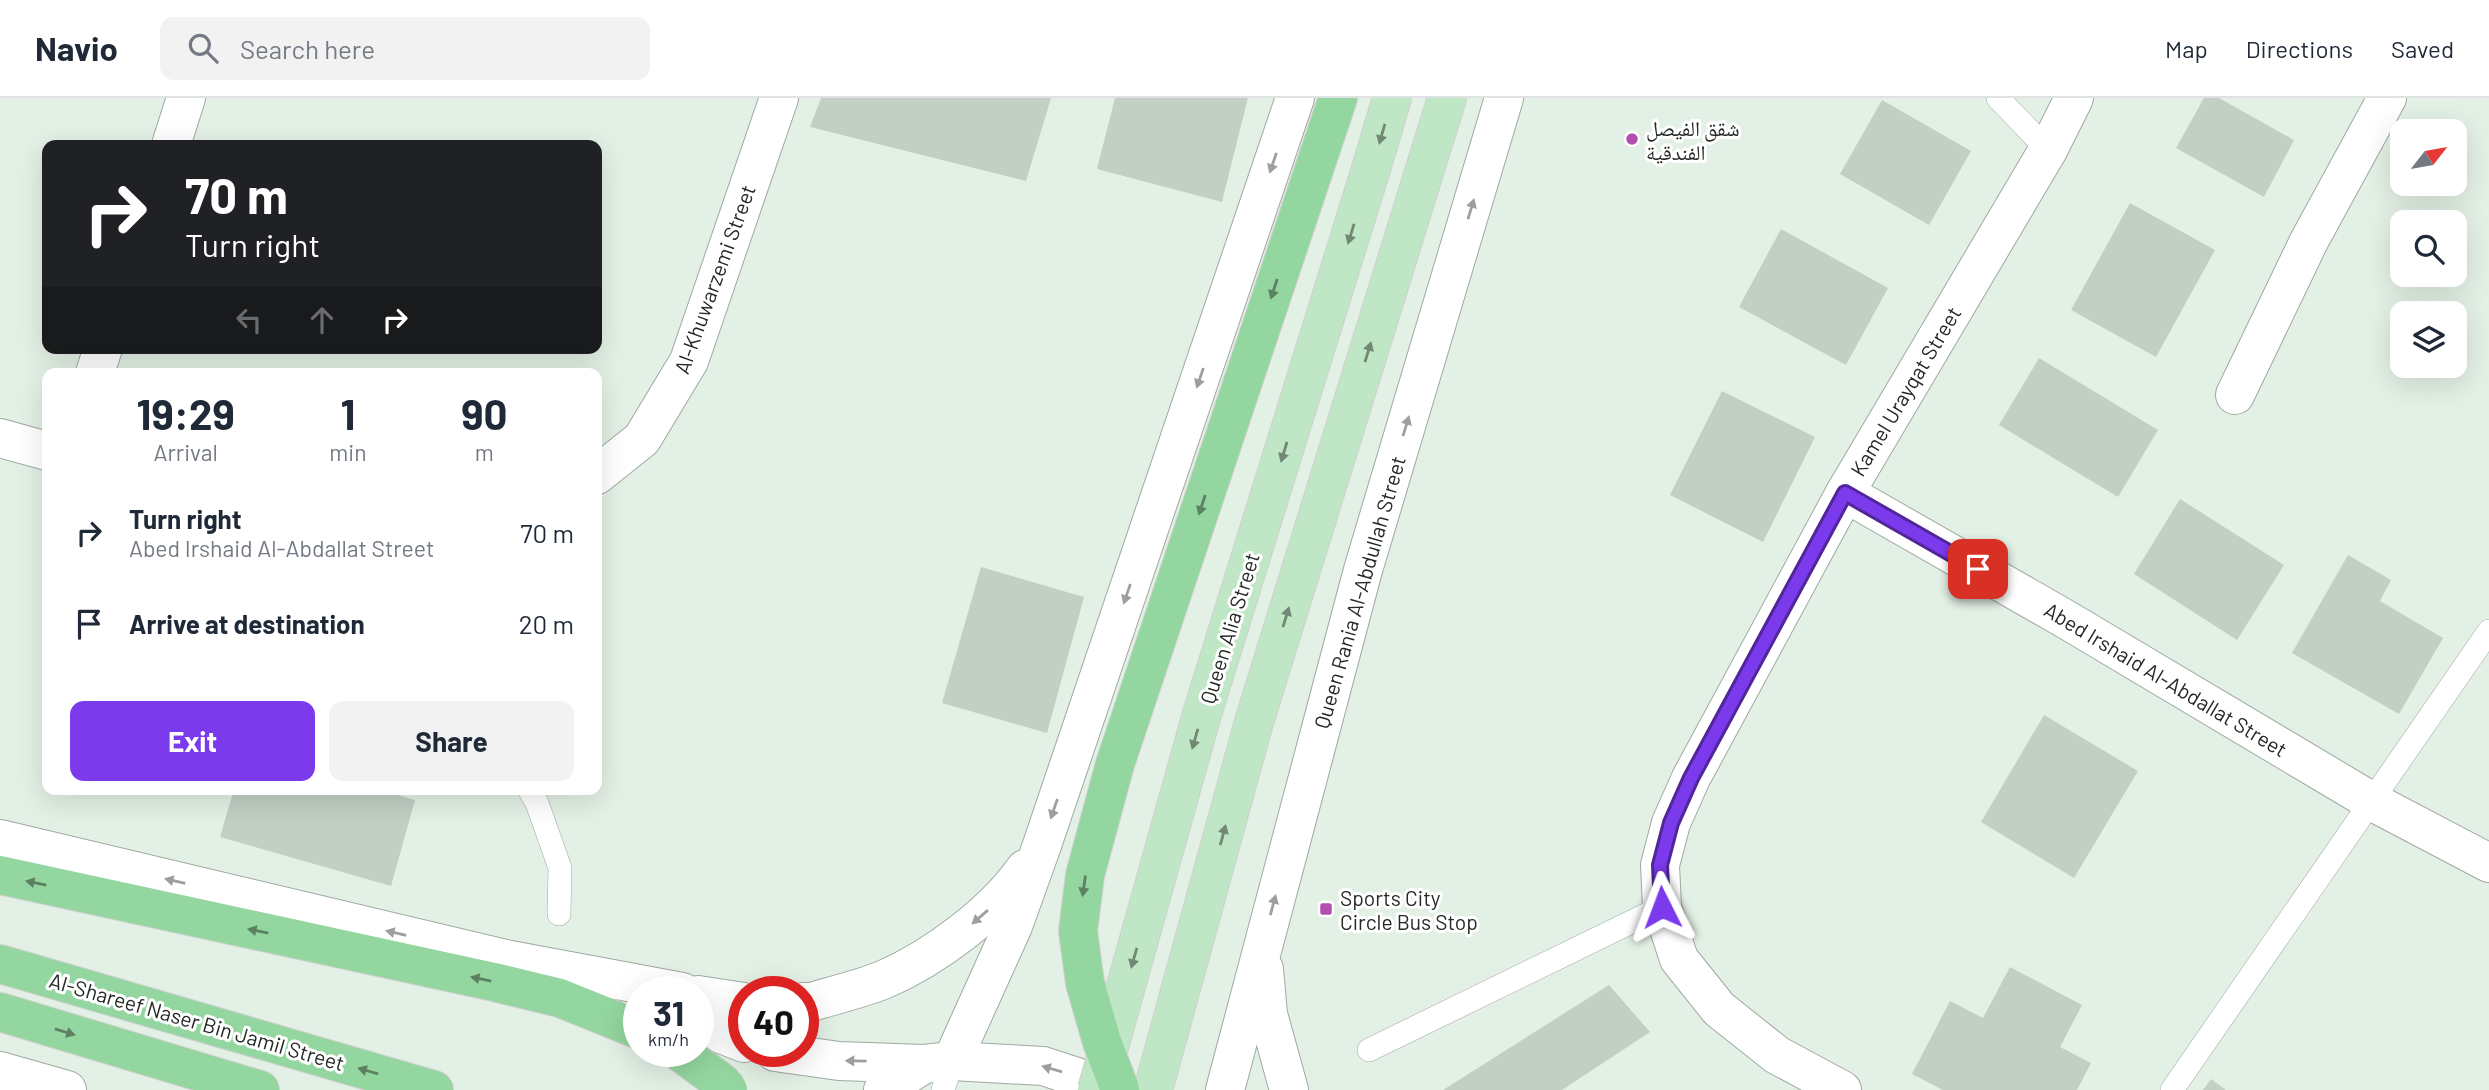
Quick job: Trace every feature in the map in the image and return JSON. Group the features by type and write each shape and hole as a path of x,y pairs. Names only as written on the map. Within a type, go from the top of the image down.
{"highway":[{"path":"1119,1090 1085,983 1078,931 1085,875 1115,764 1338,98"},
{"path":"0,875 494,982 560,998 623,1024"},
{"name":"Al-Shareef Naser Bin Jamil Street","path":"0,964 433,1090"},
{"path":"0,1012 260,1090"},
{"path":"700,1067 728,1090"}],"main road":[{"path":"173,140 186,98"},
{"name":"Al-Khuwarzemi Street","path":"602,471 642,439 689,361 779,98"},
{"path":"883,1090 940,1072 1013,926 1295,98"},
{"name":"Queen Alia Street","path":"1097,1090 1202,714 1392,98"},
{"path":"1153,1090 1254,722 1447,98"},
{"name":"Queen Rania Al-Abdullah Street","path":"1225,1090 1363,570 1504,98"},
{"name":"Kamel Urayqat Street","path":"1842,1090 1777,1055 1719,1009 1679,959 1662,907 1660,865 1671,823 1691,778 1845,493 2048,150 2074,98"},
{"path":"2235,395 2309,241 2387,98"},
{"path":"0,438 42,450"},
{"name":"Abed Irshaid Al-Abdallat Street","path":"1845,493 2079,627 2371,801 2489,863"},
{"path":"0,839 510,960 623,981"},
{"path":"819,1000 883,980 951,942 1009,891 1041,848"},
{"path":"1262,947 1268,1014 1289,1090"},
{"path":"510,960 623,998"},
{"path":"819,1059 940,1072 1043,1066 1119,1090"},
{"path":"706,1067 710,1090"},
{"path":"0,1071 67,1090"}],"lane":[{"path":"1998,98 2048,150"},
{"path":"2172,1090 2489,631"},
{"path":"532,795 560,868 559,914"},
{"path":"1368,1050 1662,907"}],"building":[{"path":"821,98 1051,98 1026,181 810,127"},
{"path":"1115,98 1248,98 1222,202 1097,169"},
{"path":"2204,98 2219,98 2294,140 2264,197 2176,148"},
{"path":"1882,100 1971,151 1929,225 1840,174"},
{"path":"2130,203 2215,250 2156,357 2071,310"},
{"path":"1781,229 1888,288 1846,365 1739,307"},
{"path":"2039,358 2158,430 2118,497 1999,425"},
{"path":"1722,391 1815,437 1763,542 1670,495"},
{"path":"2180,499 2284,565 2237,640 2134,574"},
{"path":"2348,555 2391,580 2380,601 2443,638 2399,714 2292,653"},
{"path":"981,567 1084,597 1047,733 942,703"},
{"path":"2044,715 2138,771 2074,878 1981,822"},
{"path":"232,795 398,795 415,800 391,886 220,837"},
{"path":"2010,967 2082,1005 2060,1047 2091,1063 2077,1090 1943,1090 1912,1074 1950,1001 1983,1018"},
{"path":"1609,985 1650,1032 1562,1090 1443,1090"},
{"path":"2211,1079 2226,1090 2203,1090"}],"place":[{"name":"شقق الفيصل الفندقية","path":"1632,139"},
{"name":"Sports City Circle Bus Stop","path":"1326,909"}],"route":[{"path":"1662,907 1660,865 1671,823 1691,778 1845,493 1978,569"}]}
